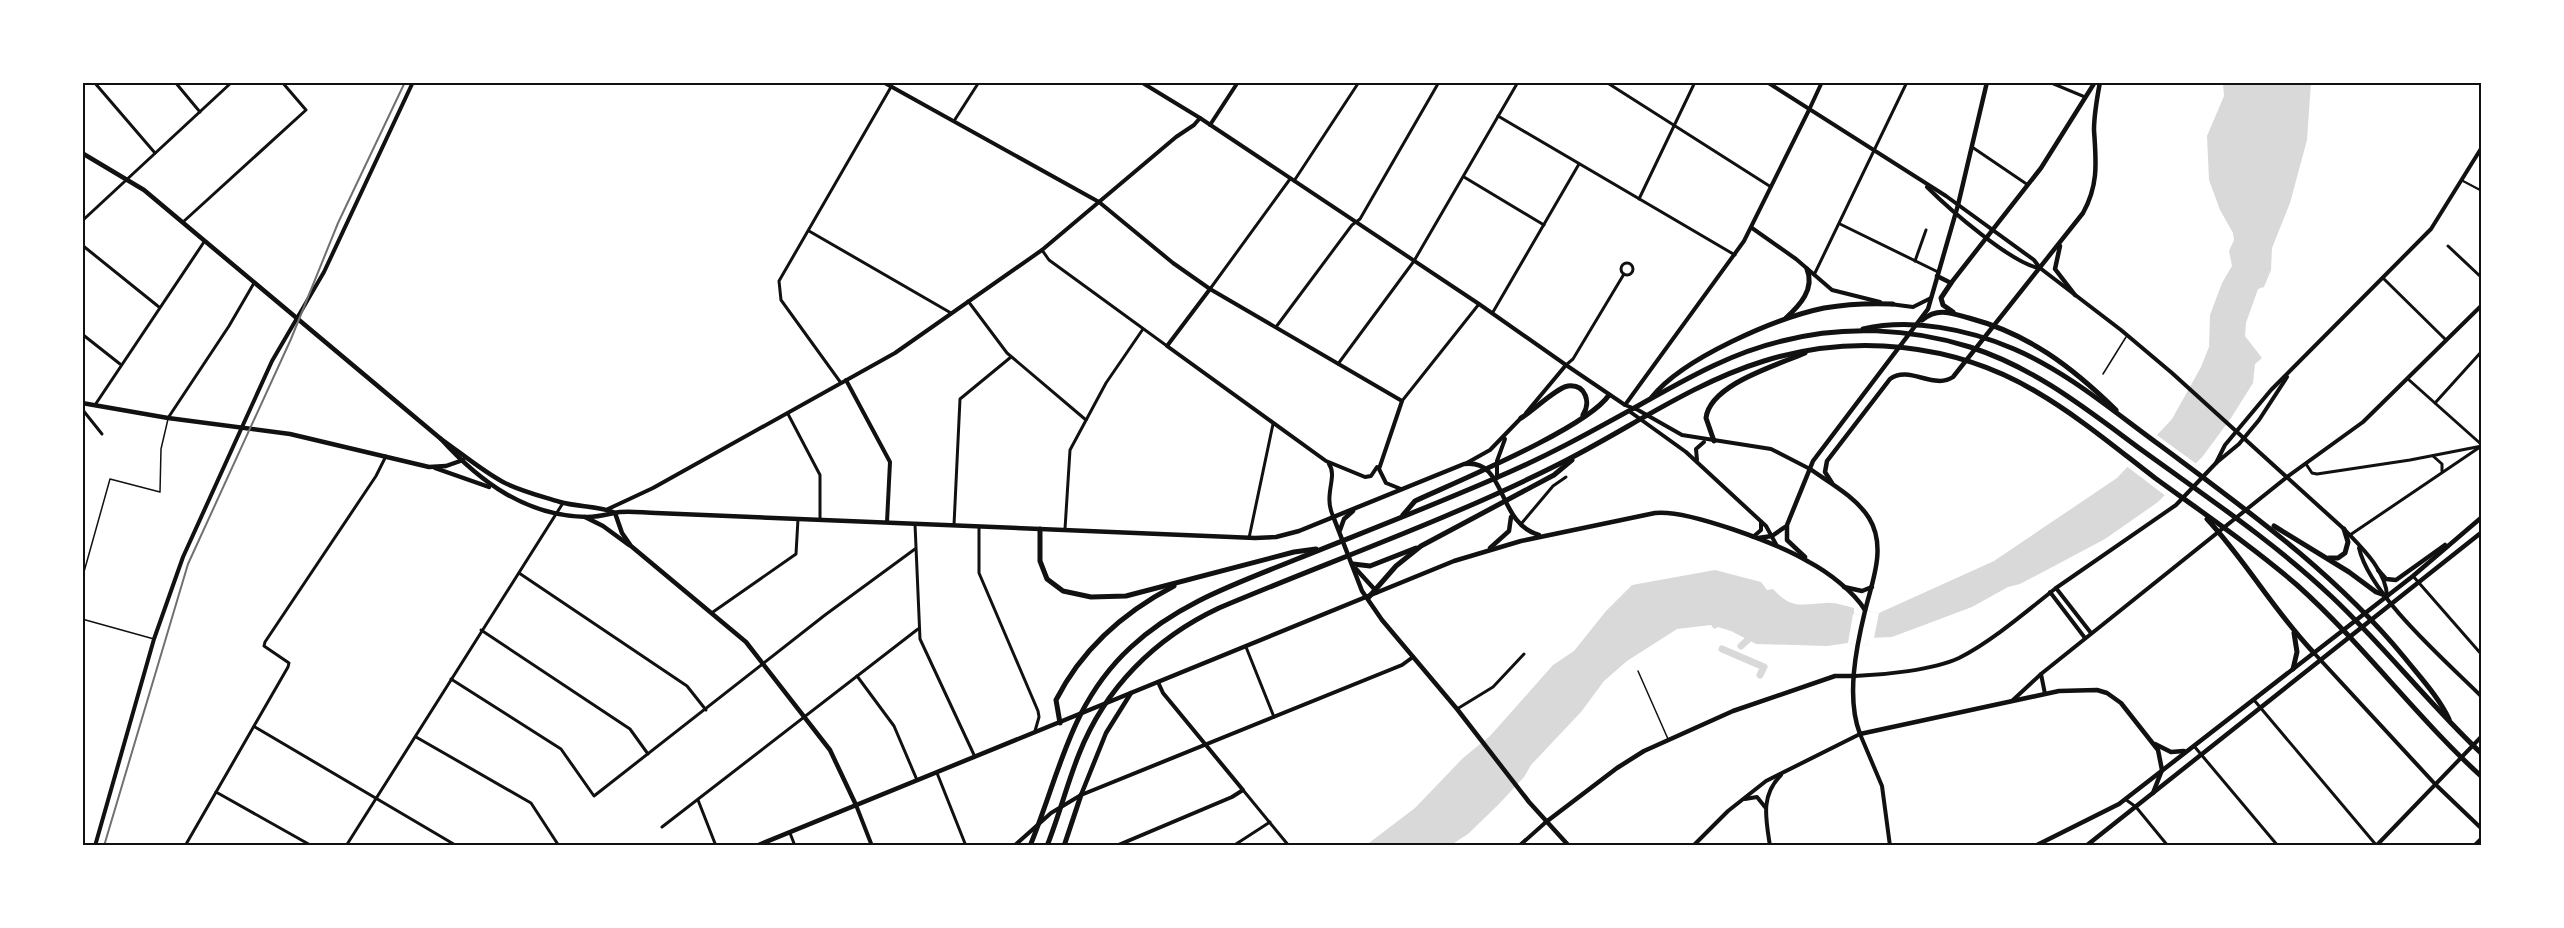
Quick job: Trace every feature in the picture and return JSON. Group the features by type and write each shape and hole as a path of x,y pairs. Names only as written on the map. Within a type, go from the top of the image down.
{"highway":[{"path":"1784,320 1807,293 1810,280 1807,269"},
{"path":"1951,283 1942,295 1941,302 1959,316"},
{"path":"1650,399 1662,384 1713,352 1784,320 1837,306 1893,304"},
{"path":"1922,320 1935,311 1959,316 2007,331 2036,344 2064,362 2131,424"},
{"path":"1030,846 1074,725 1092,693 1121,657 1159,624 1189,605 1519,467 1711,366 1743,352 1800,337 1853,331 1881,325 1931,327 1967,333 2001,344 2063,375 2253,514 2317,566 2368,615 2440,701 2452,726"},
{"path":"1853,331 1923,336 1958,344 1993,355 2047,381 2302,570 2336,601 2481,754"},
{"path":"1047,846 1080,752 1100,711 1127,675 1169,636 1219,608 1496,494 1580,454 1723,376 1767,360 1815,349 1892,346 1915,349 1949,356 1982,367 2036,391 2288,577 2331,617 2439,735 2481,777"},
{"path":"1711,441 1706,418 1709,407 1716,399 1751,376 1815,349"},
{"path":"1521,418 1560,389 1571,386 1583,391 1587,400 1587,408 1580,419"},
{"path":"1402,516 1415,501 1515,454 1580,419 1598,408 1609,395"},
{"path":"1353,564 1370,566 1421,546 1554,475 1580,454"},
{"path":"2253,514 2323,555 2376,592 2387,596"},
{"path":"2214,523 2294,632 2314,653"},
{"path":"1041,529 1040,557 1043,572 1052,584 1067,592 1091,597 1114,597 1294,552 1325,548"},
{"path":"2323,555 2335,559 2346,553 2348,542 2344,529"},
{"path":"1368,598 1377,592 1396,566 1421,546"},
{"path":"1060,723 1056,700 1067,680 1089,651 1126,617 1157,596 1188,580"},
{"path":"2293,669 2297,653 2294,632"},
{"path":"1064,846 1081,795"}],"main road":[{"path":"95,846 154,639 179,566 283,338 297,318 335,250 413,82"},
{"path":"883,82 1099,202 1173,263 1210,289 1402,401 1379,464 1373,474 1365,477 1326,461 1167,346 1210,289"},
{"path":"1141,82 1200,118 1493,312 1566,366 1623,404 1682,435 1771,449 1810,469 1860,507 1873,526 1878,549 1859,645 1854,712 1860,734 1882,786 1890,846"},
{"path":"1767,82 1958,205 2034,260 2040,268 2172,373 2273,462 2350,535 2386,579 2396,580 2462,533"},
{"path":"1623,404 1735,255 1752,228 1822,82"},
{"path":"1865,610 1839,584 1789,544 1785,533 1810,469 1922,320 1932,298 1956,213 1987,82"},
{"path":"1938,274 1951,283 2028,185 2095,82"},
{"path":"1835,487 1826,474 1827,461 1890,379 1901,374 1942,381 1953,377 2083,213 2096,180 2095,120 2100,82"},
{"path":"1210,125 1236,83"},
{"path":"82,153 129,179 441,439 504,483 563,503 592,509 608,509 631,500 895,353 1042,250 1200,118"},
{"path":"2216,463 2232,437 2271,390 2384,279 2431,229 2481,147"},
{"path":"1922,182 1956,213 1987,236 2029,266 2040,268"},
{"path":"1752,228 1807,269 1828,288 1840,294 1913,307 1932,298"},
{"path":"2062,240 2055,269 2075,295"},
{"path":"2013,700 2091,633 2287,477 2356,428 2481,305"},
{"path":"82,403 168,418 290,434 429,466 557,513 585,517 607,516 615,513 1249,538 1288,535 1404,489 1485,453 1508,434 1566,366"},
{"path":"1519,846 1546,822 1617,768 1716,718 1834,676 1855,676 1936,665 1953,661 1976,648 2050,592 2169,510 2216,463 2239,444 2259,420 2287,376"},
{"path":"846,380 890,462 887,522"},
{"path":"1623,404 1698,463 1761,521 1780,549"},
{"path":"1498,485 1498,456 1508,434"},
{"path":"2232,437 2239,444"},
{"path":"441,439 461,461 494,489"},
{"path":"1698,463 1696,449 1700,444 1711,441"},
{"path":"429,466 446,466 468,458"},
{"path":"1326,461 1333,472 1328,495 1333,516 1360,587 1518,789 1569,846"},
{"path":"1379,464 1383,480 1393,487 1404,489"},
{"path":"1464,464 1480,465 1490,472 1511,515 1519,525 1528,532 1542,536"},
{"path":"1340,530 1346,516 1357,508"},
{"path":"608,509 615,513 622,533 631,546"},
{"path":"1353,564 1377,592 1489,549 1542,536 1668,512 1752,538 1816,566"},
{"path":"1489,549 1509,531 1511,515"},
{"path":"585,517 603,526 631,546 740,635 836,759 872,846"},
{"path":"2035,846 2125,800 2413,576 2481,517"},
{"path":"1752,538 1761,530 1761,521"},
{"path":"1752,538 1772,536 1787,525"},
{"path":"2086,846 2481,532"},
{"path":"2359,547 2365,564 2387,596 2481,698"},
{"path":"2378,570 2387,596"},
{"path":"1839,584 1860,591 1872,586"},
{"path":"2056,588 2091,633"},
{"path":"2050,592 2085,638"},
{"path":"756,846 1368,598"},
{"path":"2314,653 2435,784 2481,829"},
{"path":"1015,845 1042,820 1081,795 1402,665 1413,657"},
{"path":"2041,674 2045,694"},
{"path":"1116,846 1232,797 1243,790 1163,693 1158,682"},
{"path":"1693,846 1761,785 1860,734 2013,700 2084,689 2107,693 2125,707 2153,742 2160,754 2162,770 2153,793"},
{"path":"1081,795 1106,733 1131,693"},
{"path":"2376,845 2481,738"},
{"path":"2153,742 2171,752 2191,747"},
{"path":"1770,846 1765,807 1769,790 1787,771"},
{"path":"1742,801 1757,797 1765,807"},
{"path":"2474,846 2481,838"}],"street":[{"path":"94,82 155,153"},
{"path":"175,82 200,112"},
{"path":"82,221 232,82"},
{"path":"182,224 306,110 282,82"},
{"path":"954,121 979,82"},
{"path":"1210,289 1292,180 1359,82"},
{"path":"1276,327 1355,222 1360,219 1439,82"},
{"path":"1338,364 1414,261 1518,82"},
{"path":"1606,82 1772,188"},
{"path":"1639,199 1695,82"},
{"path":"1814,275 1907,82"},
{"path":"2049,82 2085,97"},
{"path":"841,383 779,294 779,281 782,272 891,87"},
{"path":"1498,116 1735,255"},
{"path":"1972,147 2028,185"},
{"path":"1493,312 1579,164"},
{"path":"1464,177 1544,225"},
{"path":"2461,180 2481,191"},
{"path":"1840,224 1938,274"},
{"path":"1915,261 1926,230"},
{"path":"808,231 951,313"},
{"path":"95,405 120,364 204,242"},
{"path":"82,245 159,307"},
{"path":"2448,246 2481,278"},
{"path":"1042,250 1049,260 1167,346"},
{"path":"1566,366 1573,359 1624,274 1622,265 1631,264 1633,272 1624,274"},
{"path":"2384,279 2446,340"},
{"path":"168,418 229,326 254,283"},
{"path":"968,301 1011,357 1086,420"},
{"path":"1402,401 1479,304"},
{"path":"1065,531 1069,454 1106,383 1143,329"},
{"path":"82,334 120,364"},
{"path":"2436,403 2481,351"},
{"path":"954,526 960,399 1011,357"},
{"path":"2408,379 2481,446"},
{"path":"82,409 102,434"},
{"path":"788,414 820,475 820,520"},
{"path":"1249,538 1273,424"},
{"path":"2306,464 2317,474 2481,446"},
{"path":"2350,535 2481,446"},
{"path":"2432,455 2442,464 2441,473"},
{"path":"184,846 255,727 289,663 268,650 264,646 265,642 376,476 386,456"},
{"path":"1519,525 1556,484 1566,477"},
{"path":"346,846 563,503"},
{"path":"713,612 796,554 798,519"},
{"path":"915,524 918,629 975,757"},
{"path":"980,527 978,570 1038,711 1035,732"},
{"path":"450,679 561,749 594,796 825,615 915,549"},
{"path":"519,572 687,686 706,710"},
{"path":"2413,576 2481,655"},
{"path":"662,827 918,629"},
{"path":"481,630 630,729 648,754"},
{"path":"1246,647 1274,717"},
{"path":"1457,709 1493,687 1524,654"},
{"path":"857,676 891,720 917,780"},
{"path":"2252,699 2376,845"},
{"path":"255,727 457,846"},
{"path":"415,737 531,803 560,846"},
{"path":"2191,747 2278,846"},
{"path":"937,773 966,846"},
{"path":"1243,790 1289,846"},
{"path":"216,792 312,846"},
{"path":"698,800 716,846"},
{"path":"2125,800 2136,807 2168,846"},
{"path":"1233,846 1270,822"},
{"path":"789,832 795,846"}],"lane":[{"path":"2103,374 2127,335"},
{"path":"82,579 110,478 160,492 161,449 168,418"},
{"path":"82,619 154,639"},
{"path":"1638,670 1669,740"}],"shaded area":[{"path":"2223,83 2311,83 2307,140 2290,203 2272,248 2271,270 2264,287 2258,289 2246,323 2245,336 2262,358 2255,364 2253,383 2203,456 2158,502 2105,539 2020,584 2008,587 1972,607 1892,637 1869,638 1867,646 1848,643 1827,646 1756,644 1731,631 1718,627 1714,629 1711,625 1677,629 1627,661 1604,681 1581,712 1531,765 1524,777 1468,834 1451,845 1365,846 1415,808 1463,758 1490,736 1553,665 1574,651 1606,611 1632,585 1715,570 1761,582 1767,590 1773,589 1792,603 1803,605 1833,603 1854,608 1854,614 1860,615 1862,610 1879,613 1994,561 2117,478 2172,419 2201,367 2209,347 2210,315 2222,283 2232,266 2229,251 2234,240 2233,233 2220,210 2209,180 2207,136 2224,96"}],"pier":[{"path":"2154,433 2198,465 2167,497 2125,465"},
{"path":"1862,610 1879,613 1874,638 1869,638 1867,646 1848,643 1853,614 1860,615"}],"waterway":[{"path":"1741,646 1754,634"},
{"path":"1722,649 1764,667 1760,675"}],"railway":[{"path":"104,846 188,564 291,339 338,223 405,82"}]}
